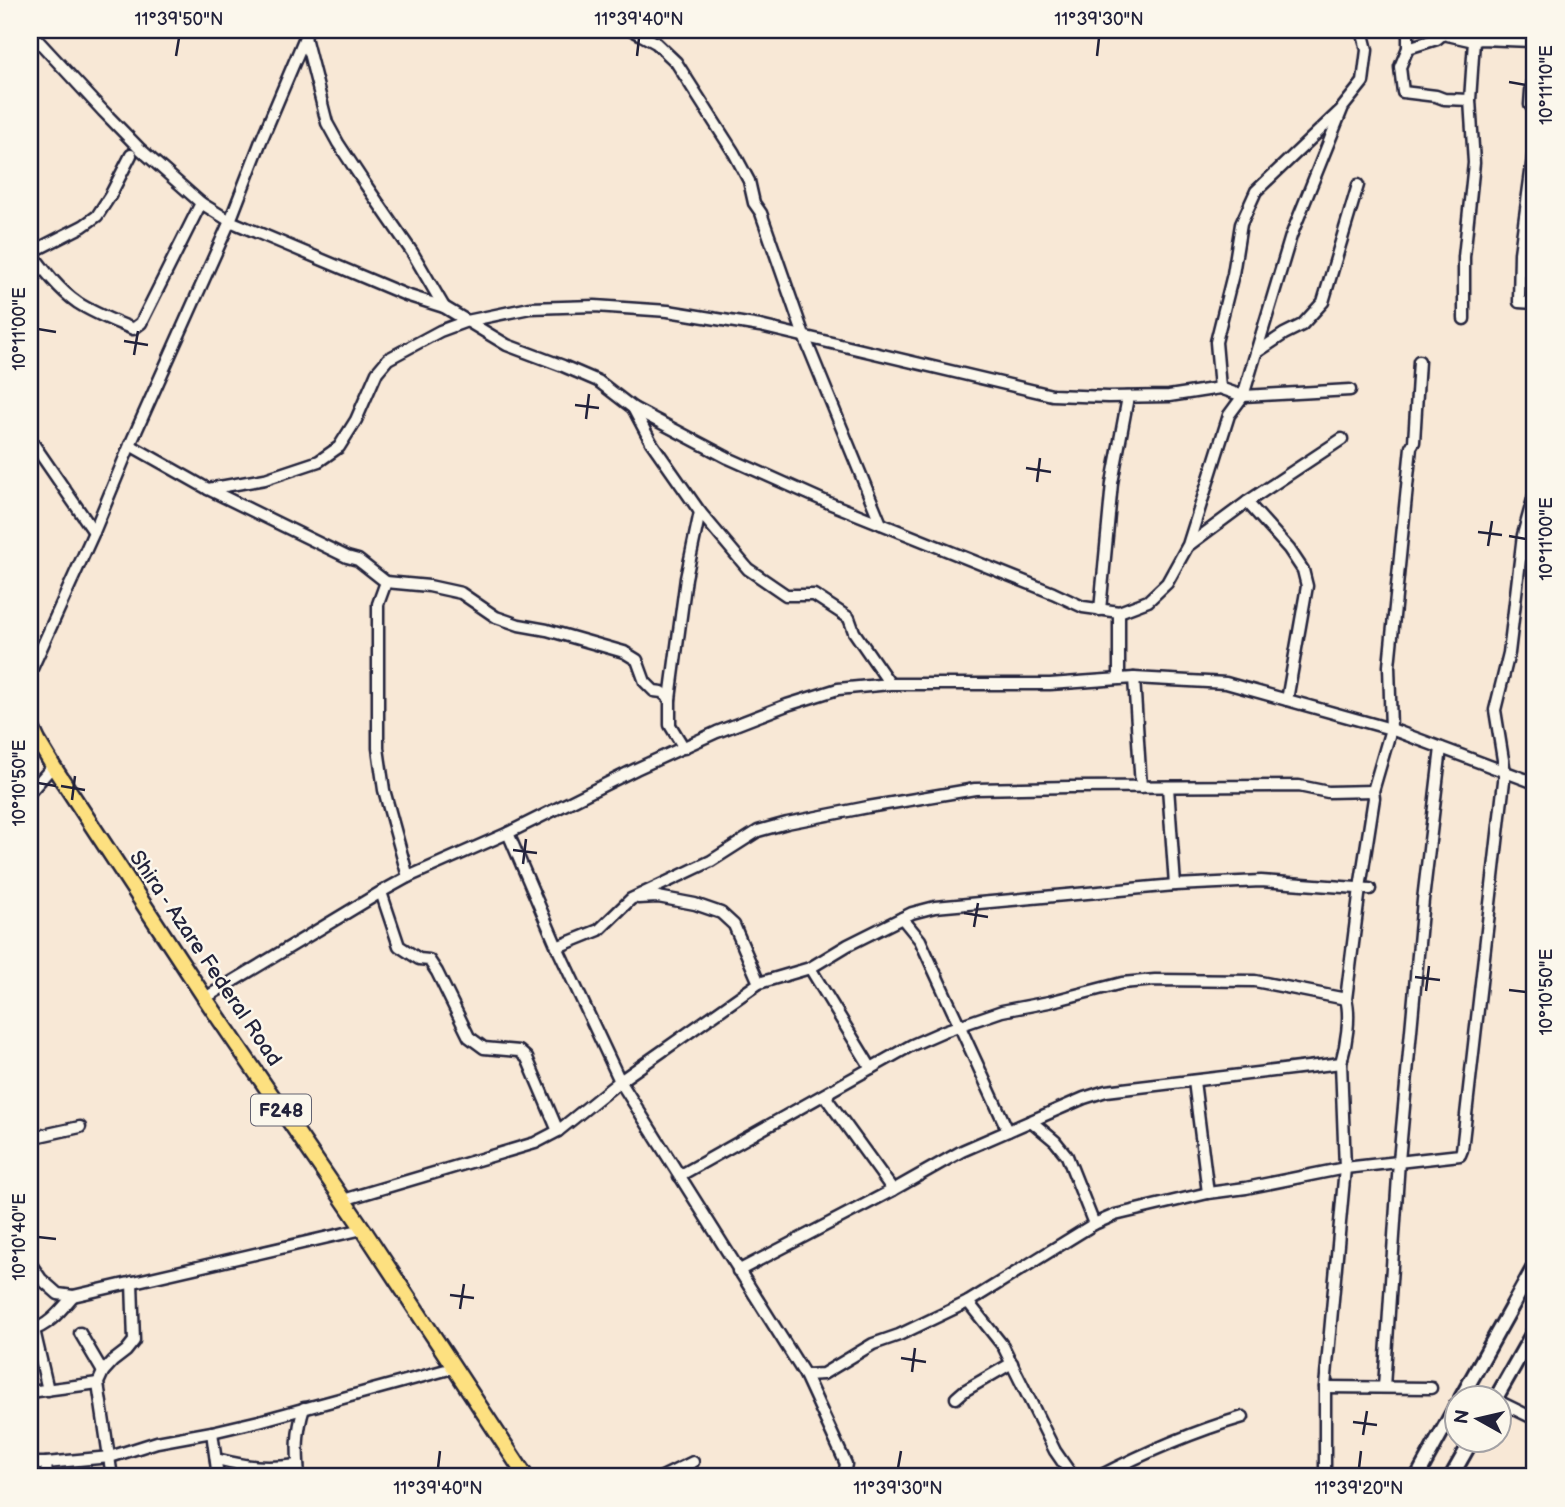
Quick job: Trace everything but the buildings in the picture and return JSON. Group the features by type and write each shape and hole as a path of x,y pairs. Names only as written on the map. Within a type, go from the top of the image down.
{"main road":[{"name":"Shira - Azare Federal Road","path":"30,724 34,736 53,766 205,998 363,1229 526,1477"}],"street":[{"path":"632,30 656,43 676,62 749,181 754,203 761,213 804,336 881,524"},
{"path":"1220,388 1216,342 1233,274 1241,224 1256,191 1343,107 1363,82 1367,50 1362,30"},
{"path":"1408,30 1408,48 1400,67 1403,92 1470,100"},
{"path":"1534,30 1531,41 1535,54"},
{"path":"30,32 139,148 201,203 230,221 405,295 444,307 507,345 598,381 633,408 728,458 829,503 1083,607 1119,612 1148,601 1167,583 1188,545 1229,415 1243,396 1292,236 1343,107"},
{"path":"1408,48 1437,39 1443,32 1474,41 1531,41"},
{"path":"30,673 230,221 306,33"},
{"path":"306,33 327,123 412,252 444,307"},
{"path":"1464,318 1464,257 1474,163 1470,100 1474,41"},
{"path":"1535,73 1530,105 1535,110"},
{"path":"1535,143 1520,253 1519,302 1535,303"},
{"path":"131,155 97,216 83,226 30,252 57,285 78,303 133,329 141,323 201,203"},
{"path":"1257,352 1302,325 1323,302 1358,185"},
{"path":"208,489 265,479 319,461 339,447 356,419 377,372 388,359 440,331 467,321 530,308 595,306 668,311 760,326 1052,395 1169,396 1220,388 1243,396 1350,390"},
{"path":"1325,1477 1325,1387 1345,1168 1341,1063 1345,1052 1348,1007 1346,999 1365,889 1373,791 1391,729 1389,666 1411,447 1414,442 1419,361"},
{"path":"1100,610 1112,483 1128,397"},
{"path":"633,408 651,442 700,512 748,569 786,595 814,594 849,618 854,632 890,684"},
{"path":"30,439 94,533"},
{"path":"1188,545 1342,439"},
{"path":"130,445 208,489 358,561 386,582 429,586 461,593 496,617 624,652 637,660 645,682 654,691 662,692 670,699"},
{"path":"805,1375 823,1374 873,1344 899,1335 968,1301 1094,1224 1115,1215 1345,1168 1460,1155 1505,772 1495,710 1509,653 1523,534 1535,492"},
{"path":"1247,502 1289,549 1303,570 1307,586 1287,700"},
{"path":"684,748 670,725 670,699 686,578 700,512"},
{"path":"386,582 378,604 378,748 384,790 408,877"},
{"path":"1119,612 1119,678"},
{"path":"205,998 408,877 509,832 717,732 838,689 890,684 1050,684 1119,678 1226,683 1391,729 1535,783"},
{"path":"1134,678 1141,787"},
{"path":"1384,1387 1399,1161 1423,900 1441,748"},
{"path":"30,792 53,766"},
{"path":"556,947 598,930 631,898 711,861 758,831 868,807 975,789 1300,786 1328,792 1373,791"},
{"path":"1168,787 1175,885"},
{"path":"509,832 556,947 620,1081 805,1375 846,1464 846,1477"},
{"path":"343,1200 535,1143 558,1131 620,1081 759,983 810,968 848,945 912,913 935,907 1175,885 1261,881 1365,889"},
{"path":"381,892 399,946 419,959 429,960 469,1037 484,1048 519,1051 527,1058 558,1131"},
{"path":"631,898 658,897 695,904 721,913 734,925 759,983"},
{"path":"902,918 920,940 1008,1131"},
{"path":"810,968 872,1068"},
{"path":"679,1176 912,1045 1002,1011 1122,983 1155,980 1255,981 1346,999"},
{"path":"738,1271 962,1151 1084,1098 1106,1091 1341,1063"},
{"path":"1194,1081 1208,1194"},
{"path":"829,1092 827,1099 893,1190"},
{"path":"1031,1121 1055,1141 1067,1156 1094,1224"},
{"path":"30,1138 80,1127"},
{"path":"30,1263 41,1279 58,1294 73,1296 363,1229"},
{"path":"1469,1384 1535,1265"},
{"path":"112,1477 99,1383 113,1361 134,1341 132,1282"},
{"path":"58,1294 61,1310"},
{"path":"48,1390 32,1330 50,1322 73,1296"},
{"path":"968,1301 1003,1346 1055,1451 1073,1477"},
{"path":"1506,1384 1535,1329"},
{"path":"79,1333 103,1373"},
{"path":"956,1398 1012,1363"},
{"path":"30,1463 110,1457 157,1442 212,1432 453,1368"},
{"path":"30,1392 99,1383"},
{"path":"1325,1387 1432,1388"},
{"path":"299,1477 297,1439 304,1408"},
{"path":"1512,1408 1535,1419"},
{"path":"1098,1477 1155,1449 1242,1417"},
{"path":"212,1432 218,1477"},
{"path":"1417,1477 1442,1433"},
{"path":"1451,1477 1464,1454"},
{"path":"216,1459 253,1468 298,1465"},
{"path":"662,1477 693,1462"},
{"path":"46,1463 47,1477"}]}
